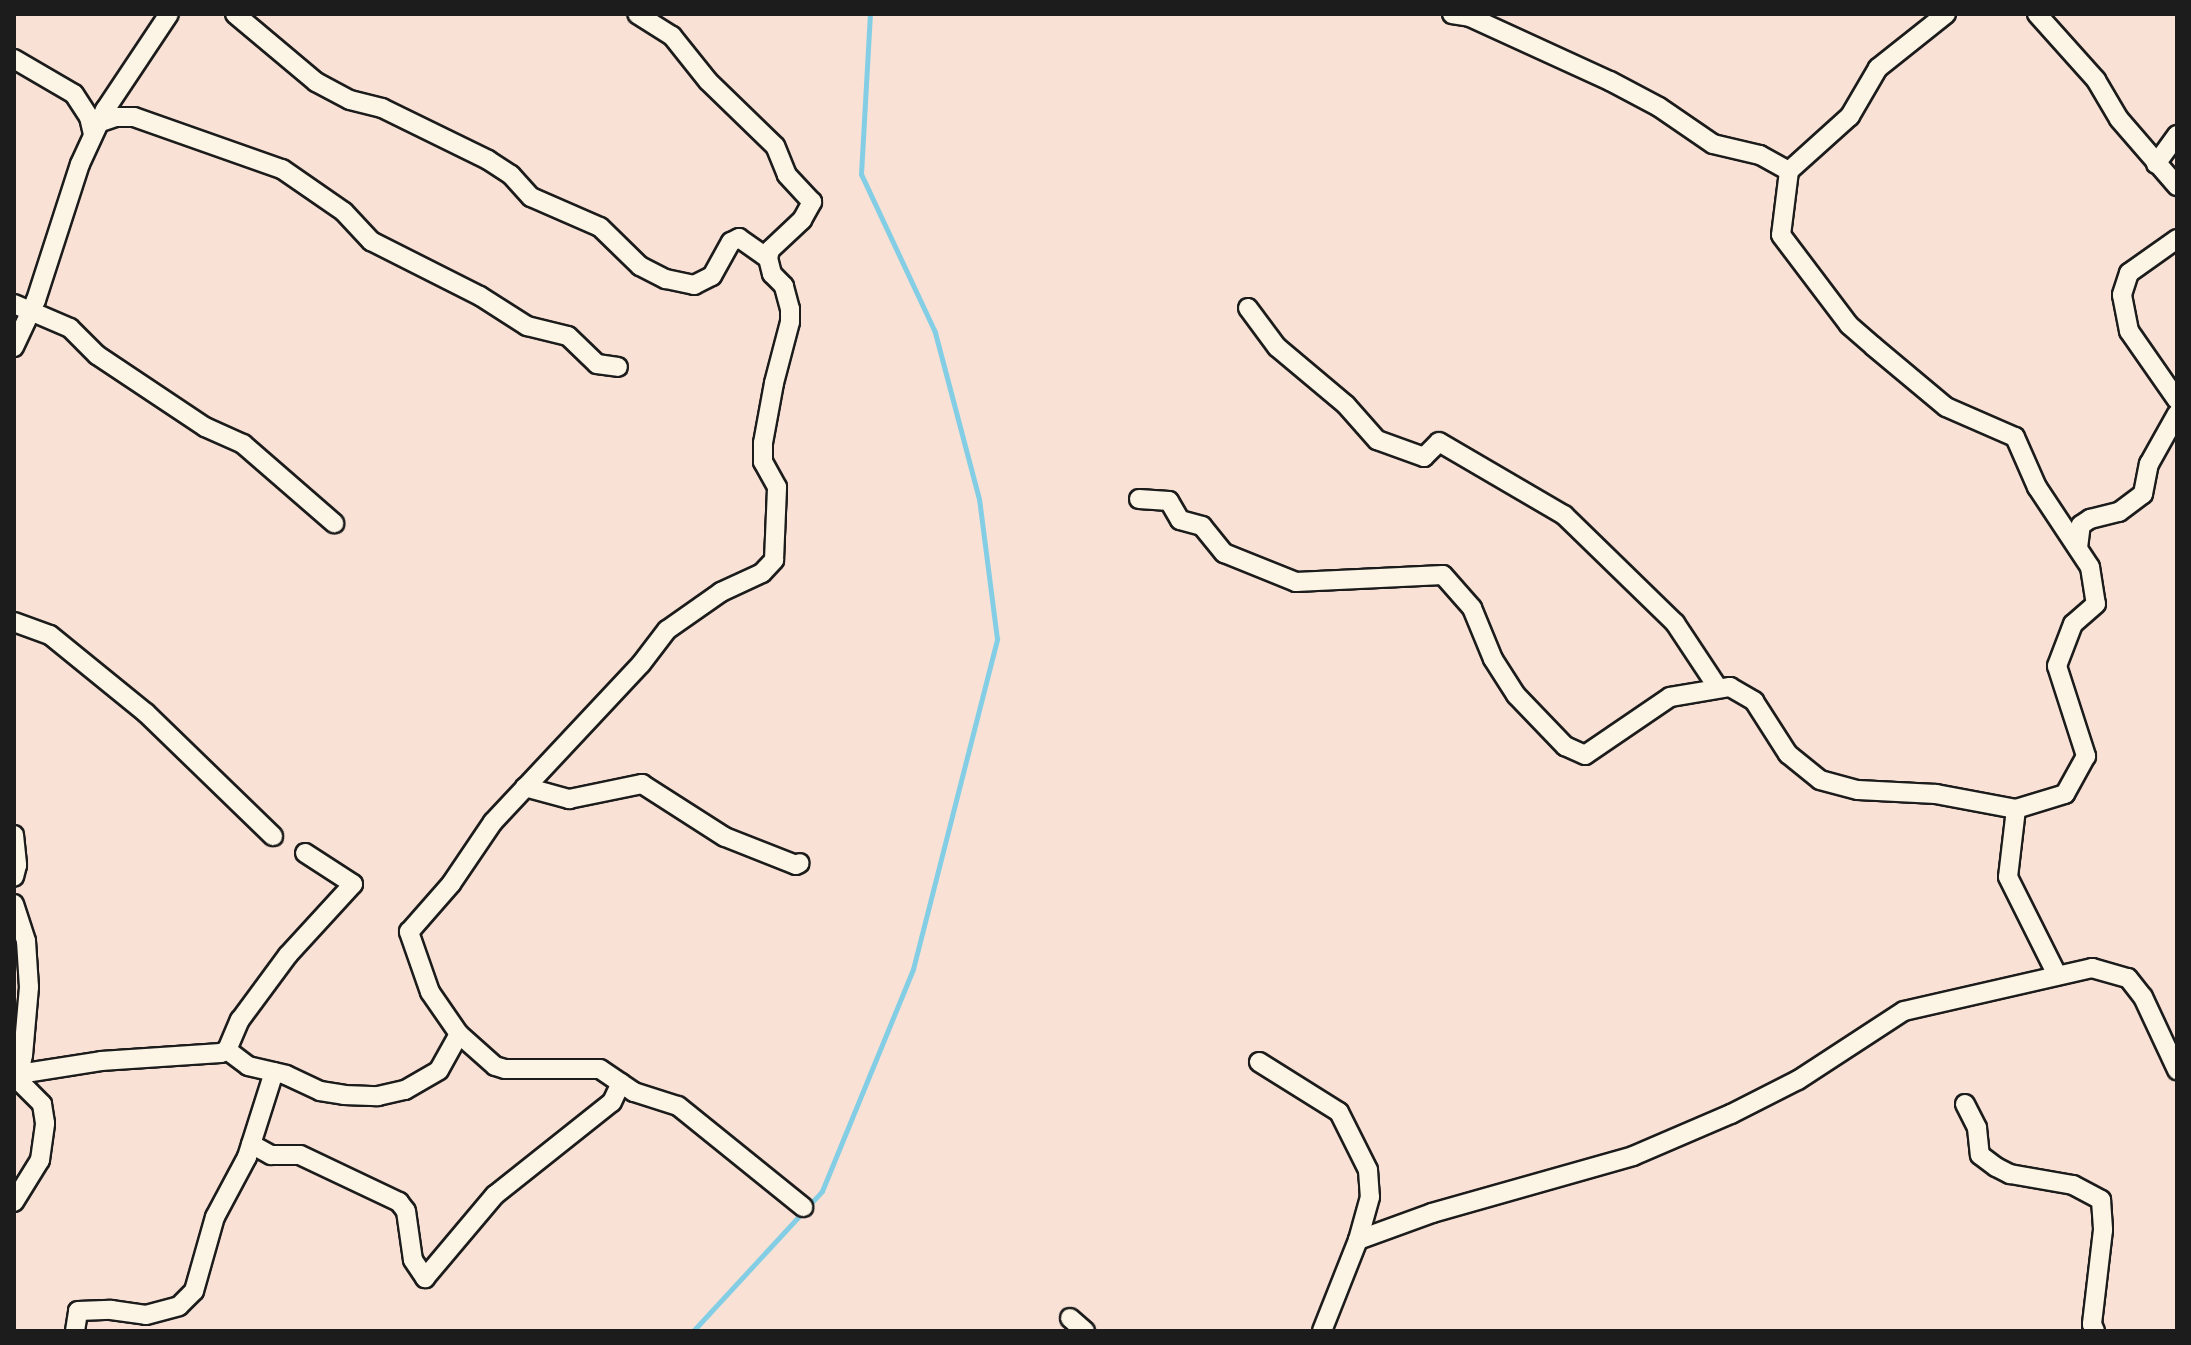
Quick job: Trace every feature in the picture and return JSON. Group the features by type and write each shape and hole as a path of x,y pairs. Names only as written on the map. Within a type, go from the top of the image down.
{"street":[{"path":"14,347 22,308 95,129 169,14"},
{"path":"235,14 316,82 350,100 382,108 488,160 511,175 531,197 600,227 640,266 666,279 694,285 712,276 731,242 739,238 768,258"},
{"path":"637,14 672,36 708,81 775,146 787,175 812,202 802,220 770,250 768,258 772,274 784,286 790,309 790,322 763,443 763,462 777,487 774,560 762,573 721,592 667,630 641,664 493,822 451,884 409,932 430,992 459,1034 485,1060 505,1069 600,1069 634,1092 678,1106 803,1207"},
{"path":"1452,14 1470,17 1610,81 1659,107 1713,144 1760,155 1789,171"},
{"path":"1139,499 1169,501 1180,520 1202,526 1224,553 1296,582 1443,575 1472,608 1493,659 1516,695 1565,746 1585,755 1670,697 1730,687 1754,701 1788,754 1820,780 1858,790 1936,794 2016,809 2065,794 2086,756 2057,666 2073,624 2096,604 2090,567 2037,487 2015,437 1946,407 1849,325 1781,235 1789,171 1850,116 1878,68 1946,14"},
{"path":"2037,14 2096,80 2119,119 2177,186"},
{"path":"14,59 74,94 95,129"},
{"path":"95,129 115,117 134,117 282,169 344,212 371,241 480,296 527,326 568,336 597,364 618,367"},
{"path":"2156,164 2177,135"},
{"path":"2177,239 2129,273 2122,295 2129,331 2177,400"},
{"path":"22,308 70,328 107,362 205,427 243,444 334,523"},
{"path":"1248,308 1277,347 1346,405 1377,440 1424,457 1439,442 1564,515 1675,623 1718,688"},
{"path":"2078,548 2081,525 2090,519 2119,512 2143,494 2149,464 2177,414"},
{"path":"14,622 50,635 146,713 273,836"},
{"path":"525,787 569,799 642,784 725,837 796,865 800,863"},
{"path":"2016,809 2008,877 2057,975"},
{"path":"14,835 17,865 14,877"},
{"path":"16,1077 101,1061 221,1053 227,1050 240,1020 288,955 353,884 305,853"},
{"path":"14,904 26,941 29,987 16,1077 42,1104 45,1123 40,1160 14,1202"},
{"path":"1358,1240 1432,1213 1633,1156 1731,1114 1798,1080 1904,1011 2057,975 2092,968 2128,978 2169,1033 2177,1070"},
{"path":"227,1050 248,1066 274,1072 320,1091 378,1096 405,1090 439,1070 459,1034"},
{"path":"1259,1062 1339,1112 1355,1138 1368,1170 1370,1197 1358,1240 1322,1331"},
{"path":"75,1331 78,1311 111,1310 146,1315 179,1306 194,1291 215,1217 251,1144 274,1072"},
{"path":"251,1144 271,1155 300,1155 399,1202 406,1211 413,1260 425,1278 484,1206 516,1175 612,1102 621,1083"},
{"path":"1965,1104 1977,1128 1980,1155 1996,1167 2010,1174 2073,1185 2101,1200 2103,1230 2092,1324 2095,1331"},
{"path":"1070,1318 1085,1331"}],"waterway":[{"path":"693,1331 822,1191 913,969 997,639 979,499 935,332 861,174 870,14"}]}
